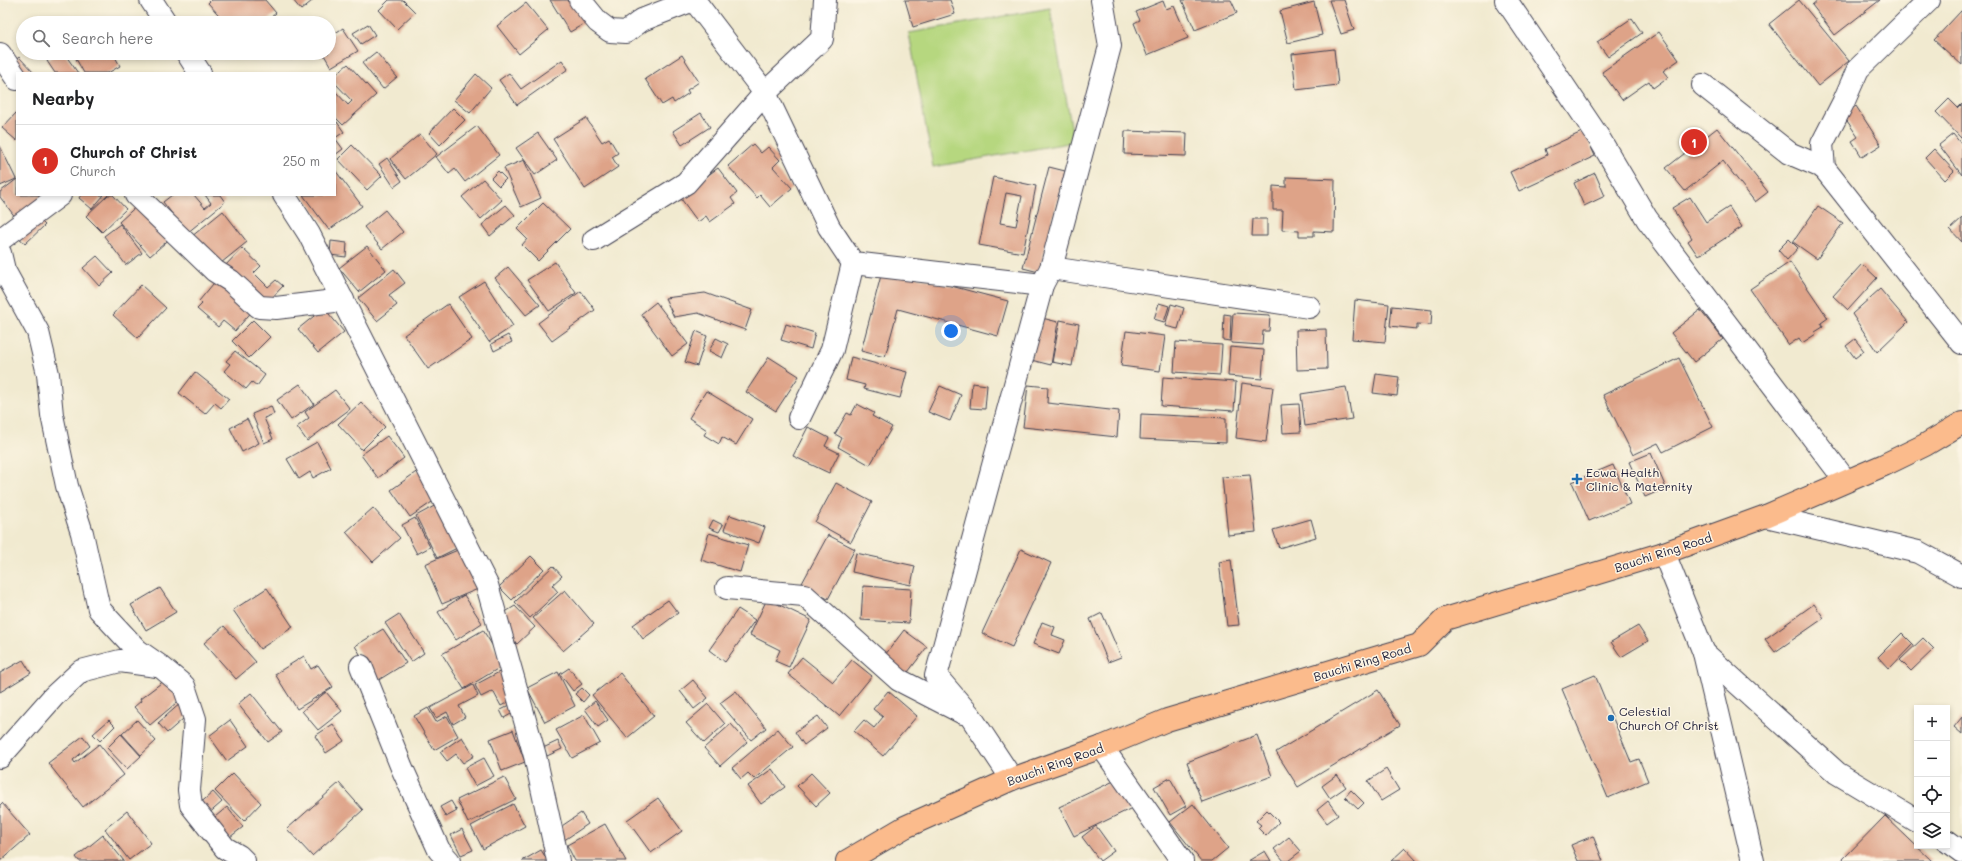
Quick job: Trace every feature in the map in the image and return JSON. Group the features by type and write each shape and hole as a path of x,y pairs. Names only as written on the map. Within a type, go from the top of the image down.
{"main road":[{"name":"Bauchi Ring Road","path":"847,861 905,826 1012,779 1102,747 1167,720 1419,645 1445,619 1664,552 1766,516 1845,480 1884,465 1925,445 1962,422"}],"street":[{"path":"151,0 161,16"},
{"path":"580,0 598,22 610,31 626,32 642,20 693,0 765,93 829,227 853,263 832,350 799,418"},
{"path":"594,240 686,183 765,93 822,39 825,0"},
{"path":"1012,779 971,717 936,676 1110,46 1102,0"},
{"path":"1506,0 1599,138 1647,219 1845,480"},
{"path":"1824,168 1822,144 1843,104 1858,69 1929,0"},
{"path":"0,54 16,78"},
{"path":"192,60 199,72"},
{"path":"0,76 4,77 16,91"},
{"path":"1704,85 1788,153 1824,168 1962,343"},
{"path":"0,240 59,196"},
{"path":"137,196 215,271 231,281 259,307 276,308 343,300"},
{"path":"282,196 309,234 488,585 535,756 558,861"},
{"path":"0,252 4,270 38,332 48,374 52,415 67,486 82,533 99,609 137,650 160,666 184,686 195,719 189,790 191,805 225,848 238,859"},
{"path":"853,263 1047,277 1309,307"},
{"path":"1766,516 1918,552 1962,576"},
{"path":"1664,552 1704,654 1753,861"},
{"path":"727,588 804,595 899,680 971,717"},
{"path":"1704,654 1837,773 1914,819"},
{"path":"0,757 54,696 81,671 120,662 160,666"},
{"path":"361,666 402,768 439,850 449,861"},
{"path":"1102,747 1182,861"},
{"path":"1950,843 1962,852"}],"green space":[{"path":"1050,8 1074,142 933,167 909,33"}],"building":[{"path":"211,0 265,0 276,13 272,16 220,16 208,3"},
{"path":"293,0 312,0 312,1 301,10"},
{"path":"389,0 403,0 415,12 397,29 379,10"},
{"path":"550,0 573,0 587,22 570,32"},
{"path":"905,0 950,0 955,14 913,27"},
{"path":"1182,0 1231,0 1237,13 1195,30"},
{"path":"1329,0 1344,0 1354,30 1341,34"},
{"path":"1799,0 1849,61 1818,86 1769,24"},
{"path":"1818,0 1880,0 1835,35 1812,5"},
{"path":"1163,1 1166,9 1174,6 1188,38 1147,55 1134,23 1140,20 1136,12"},
{"path":"1314,2 1322,35 1288,43 1280,11"},
{"path":"526,3 548,30 519,54 497,26"},
{"path":"1962,11 1962,65 1934,40"},
{"path":"1632,18 1642,33 1608,57 1597,42"},
{"path":"368,24 375,35 361,44 353,33"},
{"path":"343,28 358,51 331,67 327,60 336,60 336,32"},
{"path":"1659,32 1679,60 1663,71 1668,77 1653,88 1649,81 1622,100 1602,72"},
{"path":"1334,49 1338,85 1296,90 1292,54"},
{"path":"376,52 397,77 383,89 362,63"},
{"path":"682,55 699,82 687,90 689,93 674,103 672,99 662,105 645,79"},
{"path":"16,60 22,60 33,72 16,72 10,65"},
{"path":"69,60 77,72 54,72 47,61"},
{"path":"77,60 117,60 120,66 110,72 83,72"},
{"path":"562,60 568,69 517,105 499,80 509,73 521,89"},
{"path":"348,64 376,95 343,125 336,118 336,92 348,105 352,101 336,84 336,74"},
{"path":"476,74 491,88 470,113 454,100"},
{"path":"1949,99 1958,108 1962,104 1962,139 1936,112"},
{"path":"1856,106 1881,145 1862,157 1852,141 1858,137 1843,115"},
{"path":"453,108 465,120 440,145 429,133"},
{"path":"16,113 16,140 2,128"},
{"path":"701,113 710,127 682,145 673,131"},
{"path":"586,118 602,142 609,138 618,153 612,157 618,167 585,189 553,139"},
{"path":"336,122 337,122 344,132 336,137"},
{"path":"477,126 499,155 465,182 455,169 449,174 436,157"},
{"path":"1717,128 1768,192 1755,202 1723,161 1685,191 1666,168"},
{"path":"1125,131 1187,133 1186,156 1124,154"},
{"path":"1584,131 1595,156 1519,191 1510,172 1547,155 1545,149"},
{"path":"538,133 557,160 535,175 516,148"},
{"path":"420,134 437,154 406,179 390,159"},
{"path":"1953,134 1962,145 1962,175 1939,145"},
{"path":"336,139 343,149 336,154"},
{"path":"753,144 761,153 768,147 780,160 773,167 792,188 770,207 760,195 757,198 728,166"},
{"path":"352,145 382,176 367,190 338,159"},
{"path":"0,146 16,179 0,186"},
{"path":"1934,149 1954,171 1945,180 1925,158"},
{"path":"387,158 402,181 394,187 379,164"},
{"path":"524,160 541,198 521,207 504,168"},
{"path":"1049,167 1065,171 1039,272 1023,268"},
{"path":"718,168 737,193 731,198 735,204 710,222 706,216 698,222 679,196"},
{"path":"336,171 362,206 329,230 304,196 336,196"},
{"path":"498,171 506,179 499,186 491,178"},
{"path":"1595,173 1605,196 1584,206 1574,183"},
{"path":"993,177 1036,186 1023,253 979,245","holes":["1006,193 1022,196 1016,226 1000,223"]},
{"path":"1286,177 1335,179 1334,232 1314,231 1314,236 1299,236 1299,231 1282,230 1283,210 1273,210 1273,186 1286,187"},
{"path":"483,179 502,200 481,219 462,197"},
{"path":"16,180 16,196 43,196 19,222 0,197 0,192"},
{"path":"80,196 103,196 92,209 79,198"},
{"path":"107,196 114,196 126,209 102,232 86,216"},
{"path":"171,196 195,196 205,208 211,203 206,196 221,196 225,202 187,233 163,202"},
{"path":"1690,197 1706,222 1729,207 1742,227 1698,256 1688,241 1692,238 1672,208"},
{"path":"142,201 173,236 150,256 119,222"},
{"path":"543,203 570,229 538,261 522,245 527,239 517,229"},
{"path":"506,205 515,215 490,236 482,225"},
{"path":"1818,206 1843,223 1817,259 1793,242"},
{"path":"385,210 403,232 382,249 364,227"},
{"path":"223,211 247,242 216,267 191,237"},
{"path":"36,216 45,225 25,244 16,234"},
{"path":"1962,218 1962,242 1950,229"},
{"path":"1253,219 1267,219 1267,236 1252,236"},
{"path":"120,224 142,253 126,265 104,236"},
{"path":"1789,239 1798,248 1787,260 1778,250"},
{"path":"331,241 347,243 346,257 330,255"},
{"path":"367,246 386,270 359,292 339,268"},
{"path":"242,248 261,266 254,273 268,287 276,280 283,286 265,305 224,267"},
{"path":"97,256 113,273 99,286 83,268"},
{"path":"555,262 576,293 549,311 527,280"},
{"path":"1790,262 1828,318 1821,323 1823,327 1815,332 1816,334 1802,343 1799,338 1789,345 1750,289"},
{"path":"1862,264 1877,278 1848,310 1833,296"},
{"path":"508,267 540,305 526,315 495,278"},
{"path":"883,268 1008,301 998,336 898,309 885,357 861,351"},
{"path":"394,269 405,283 389,295 397,305 377,321 358,298"},
{"path":"218,278 254,309 235,331 223,321 218,327 197,309 202,304 199,301"},
{"path":"484,281 513,326 489,342 459,297"},
{"path":"141,285 166,308 138,338 113,315"},
{"path":"1880,289 1908,322 1877,352 1852,314"},
{"path":"581,291 595,310 552,341 538,323"},
{"path":"705,293 752,310 745,330 698,313 674,317 665,298"},
{"path":"1355,300 1389,304 1385,342 1352,339"},
{"path":"656,302 688,344 672,356 641,314"},
{"path":"1159,303 1169,306 1164,322 1154,319"},
{"path":"448,304 472,339 428,369 404,335"},
{"path":"1171,304 1184,308 1178,329 1165,326"},
{"path":"1392,306 1432,310 1431,325 1417,324 1417,329 1390,326"},
{"path":"324,308 344,332 318,353 298,329"},
{"path":"1700,310 1723,339 1694,362 1671,333"},
{"path":"1233,313 1270,315 1269,331 1263,331 1262,345 1231,343"},
{"path":"1224,314 1231,315 1230,341 1223,340"},
{"path":"1042,318 1058,322 1051,365 1031,360"},
{"path":"253,320 270,337 249,358 232,341"},
{"path":"1060,320 1079,324 1072,366 1052,362"},
{"path":"786,324 815,333 811,349 781,340"},
{"path":"1326,329 1327,369 1297,370 1296,330"},
{"path":"696,331 707,336 697,366 685,362"},
{"path":"1126,331 1165,336 1160,371 1121,366"},
{"path":"508,335 512,342 494,351 491,344"},
{"path":"716,338 728,344 722,358 709,351"},
{"path":"1855,339 1864,351 1855,358 1846,346"},
{"path":"1176,342 1222,345 1220,375 1174,372"},
{"path":"1230,347 1264,350 1262,379 1228,376"},
{"path":"235,351 265,375 257,386 252,382 246,389 224,371 230,364 226,361"},
{"path":"769,357 799,376 776,411 746,392"},
{"path":"851,357 907,372 900,398 864,389 865,385 846,380"},
{"path":"1679,358 1713,427 1663,452 1658,443 1633,455 1603,395"},
{"path":"195,372 229,399 221,408 215,403 205,414 179,393"},
{"path":"1376,374 1399,377 1397,396 1373,393"},
{"path":"1163,377 1236,382 1234,411 1161,406"},
{"path":"972,383 987,385 985,409 970,408"},
{"path":"1242,383 1273,387 1266,442 1236,438"},
{"path":"300,384 314,404 291,420 277,400"},
{"path":"1028,385 1048,387 1047,403 1119,411 1117,437 1023,427"},
{"path":"940,386 961,395 950,421 928,412"},
{"path":"1346,387 1352,419 1305,426 1301,394"},
{"path":"335,390 350,409 307,441 297,427 309,418 305,412"},
{"path":"706,391 752,419 736,445 722,437 719,444 704,435 707,430 689,418"},
{"path":"361,402 385,427 362,450 338,424"},
{"path":"857,404 874,413 872,416 892,427 870,465 838,447 842,438 835,434 847,413 851,415"},
{"path":"1299,404 1301,432 1283,433 1281,405"},
{"path":"271,406 274,414 264,418 273,439 264,443 252,414"},
{"path":"1141,414 1226,418 1226,443 1140,439"},
{"path":"247,419 259,443 242,452 230,428"},
{"path":"808,427 829,438 825,446 839,453 829,473 793,456"},
{"path":"387,436 404,458 378,478 361,455"},
{"path":"317,442 331,468 313,478 310,472 299,479 287,459"},
{"path":"1651,453 1666,488 1645,497 1629,462"},
{"path":"1613,465 1630,504 1589,521 1572,482"},
{"path":"419,470 438,498 410,517 391,490"},
{"path":"1250,475 1256,532 1228,535 1222,477"},
{"path":"836,483 872,502 851,542 815,522"},
{"path":"438,504 459,547 437,558 416,516"},
{"path":"373,508 400,538 373,562 346,532"},
{"path":"730,515 765,527 759,543 724,530"},
{"path":"415,518 430,547 417,554 402,525"},
{"path":"1311,519 1316,537 1279,548 1273,530"},
{"path":"713,520 723,525 719,532 709,528"},
{"path":"709,533 748,545 740,572 701,560"},
{"path":"828,535 855,549 828,599 801,585"},
{"path":"460,549 478,589 442,604 425,564"},
{"path":"1021,549 1051,563 1012,647 982,633"},
{"path":"856,553 915,566 911,585 852,572"},
{"path":"531,556 544,569 512,600 499,587"},
{"path":"1231,560 1239,625 1227,626 1219,562"},
{"path":"553,566 562,576 552,585 558,592 530,618 515,602"},
{"path":"863,586 911,589 909,623 861,620"},
{"path":"160,588 176,612 146,630 131,605"},
{"path":"267,588 293,627 260,649 233,610"},
{"path":"565,590 594,624 563,651 533,618"},
{"path":"464,595 482,623 456,640 438,612"},
{"path":"767,599 811,620 789,667 775,661 780,650 750,635"},
{"path":"668,600 678,613 643,639 633,625"},
{"path":"1814,604 1824,618 1775,652 1765,639"},
{"path":"515,606 535,627 517,644 508,634 499,616"},
{"path":"738,609 755,620 725,662 709,650"},
{"path":"1102,613 1121,657 1108,662 1090,619"},
{"path":"399,614 424,653 411,662 385,623"},
{"path":"1042,622 1055,627 1052,635 1065,640 1059,654 1033,644"},
{"path":"224,626 256,662 236,679 204,643"},
{"path":"1638,626 1648,641 1621,657 1611,642"},
{"path":"383,629 406,663 377,681 355,646"},
{"path":"483,630 504,665 464,689 442,654"},
{"path":"904,630 927,647 905,676 882,659"},
{"path":"1902,633 1913,644 1889,669 1878,657"},
{"path":"1923,638 1934,649 1911,671 1900,660"},
{"path":"304,656 311,669 318,665 333,687 297,709 275,674"},
{"path":"802,657 833,682 852,660 872,676 839,716 788,674"},
{"path":"23,660 31,673 0,692 0,673"},
{"path":"569,668 582,684 573,691 560,674"},
{"path":"503,670 517,697 501,706 493,691 481,697 475,685"},
{"path":"558,672 575,706 545,722 527,688"},
{"path":"620,673 654,716 627,738 592,695"},
{"path":"1595,675 1631,762 1639,759 1648,781 1608,798 1562,689"},
{"path":"169,677 182,698 150,725 134,707 141,701 140,699"},
{"path":"693,680 708,698 694,709 680,691"},
{"path":"473,685 478,696 459,706 465,717 453,724 447,712 436,718 430,708"},
{"path":"582,688 589,695 583,702 575,694"},
{"path":"1378,690 1400,725 1298,787 1276,752"},
{"path":"736,691 766,728 751,740 720,703"},
{"path":"888,691 917,716 883,756 854,731 864,720 874,728 883,717 873,709"},
{"path":"326,692 342,711 318,730 302,711"},
{"path":"251,693 282,732 268,742 238,704"},
{"path":"595,701 608,720 598,727 585,709"},
{"path":"182,702 191,712 167,733 158,723"},
{"path":"514,703 518,710 504,718 500,710"},
{"path":"708,704 725,724 704,743 686,723"},
{"path":"428,708 436,722 447,716 458,736 434,750 414,716"},
{"path":"584,715 600,743 572,758 556,730"},
{"path":"818,716 827,728 804,745 795,732"},
{"path":"1962,717 1962,734 1954,727"},
{"path":"109,720 115,726 100,741 93,734"},
{"path":"137,720 156,741 141,755 122,734"},
{"path":"230,720 248,746 227,761 209,736"},
{"path":"333,724 344,741 326,753 315,736"},
{"path":"731,724 747,742 720,766 704,748"},
{"path":"778,729 793,747 754,779 748,773 741,779 732,768"},
{"path":"513,730 525,762 502,771 490,739"},
{"path":"121,734 141,756 127,769 107,748"},
{"path":"1257,735 1272,776 1202,802 1187,762"},
{"path":"83,736 90,746 73,760 75,763 99,744 124,775 83,807 48,763"},
{"path":"462,737 474,756 463,763 456,754 447,761 440,752"},
{"path":"558,741 562,749 547,756 543,748"},
{"path":"484,758 494,776 475,786 465,768"},
{"path":"772,769 785,787 761,804 748,786"},
{"path":"1386,769 1399,790 1381,801 1368,781"},
{"path":"233,773 261,803 244,821 215,791"},
{"path":"811,773 830,793 816,806 797,786"},
{"path":"1337,775 1346,787 1330,798 1322,786"},
{"path":"504,777 516,799 468,823 457,800"},
{"path":"1170,778 1186,806 1170,815 1154,787"},
{"path":"1118,779 1132,808 1074,836 1059,807"},
{"path":"339,783 363,810 312,856 287,829"},
{"path":"1351,790 1364,803 1358,809 1345,797"},
{"path":"213,792 222,802 206,816 197,806"},
{"path":"658,798 682,831 651,853 627,820"},
{"path":"451,801 457,811 446,817 440,807"},
{"path":"1328,801 1338,815 1327,823 1317,810"},
{"path":"2,803 30,835 0,861 0,805"},
{"path":"513,804 525,826 483,849 471,826"},
{"path":"1193,804 1228,848 1212,861 1201,861 1170,822"},
{"path":"227,807 243,827 225,841 210,821"},
{"path":"1267,810 1279,822 1266,836 1258,828 1261,825 1256,821"},
{"path":"127,811 151,843 129,860 105,829"},
{"path":"581,813 588,824 560,843 553,832"},
{"path":"1885,816 1914,844 1914,849 1919,849 1932,861 1841,861"},
{"path":"605,824 626,861 575,861 567,845"},
{"path":"1096,826 1114,851 1100,861 1082,837"},
{"path":"462,829 473,850 461,855 451,835"},
{"path":"103,835 124,861 79,861 76,857"},
{"path":"1593,836 1603,861 1578,861 1571,845"},
{"path":"1289,837 1301,851 1288,861 1284,861 1274,849"},
{"path":"1405,848 1417,861 1391,861"},
{"path":"541,850 548,861 522,861"},
{"path":"1265,851 1271,861 1248,861"}],"place":[{"name":"Church of Christ","path":"1694,142"},
{"name":"Ecwa Health Clinic & Maternity","path":"1577,479"},
{"name":"Celestial Church Of Christ","path":"1611,718"}]}
